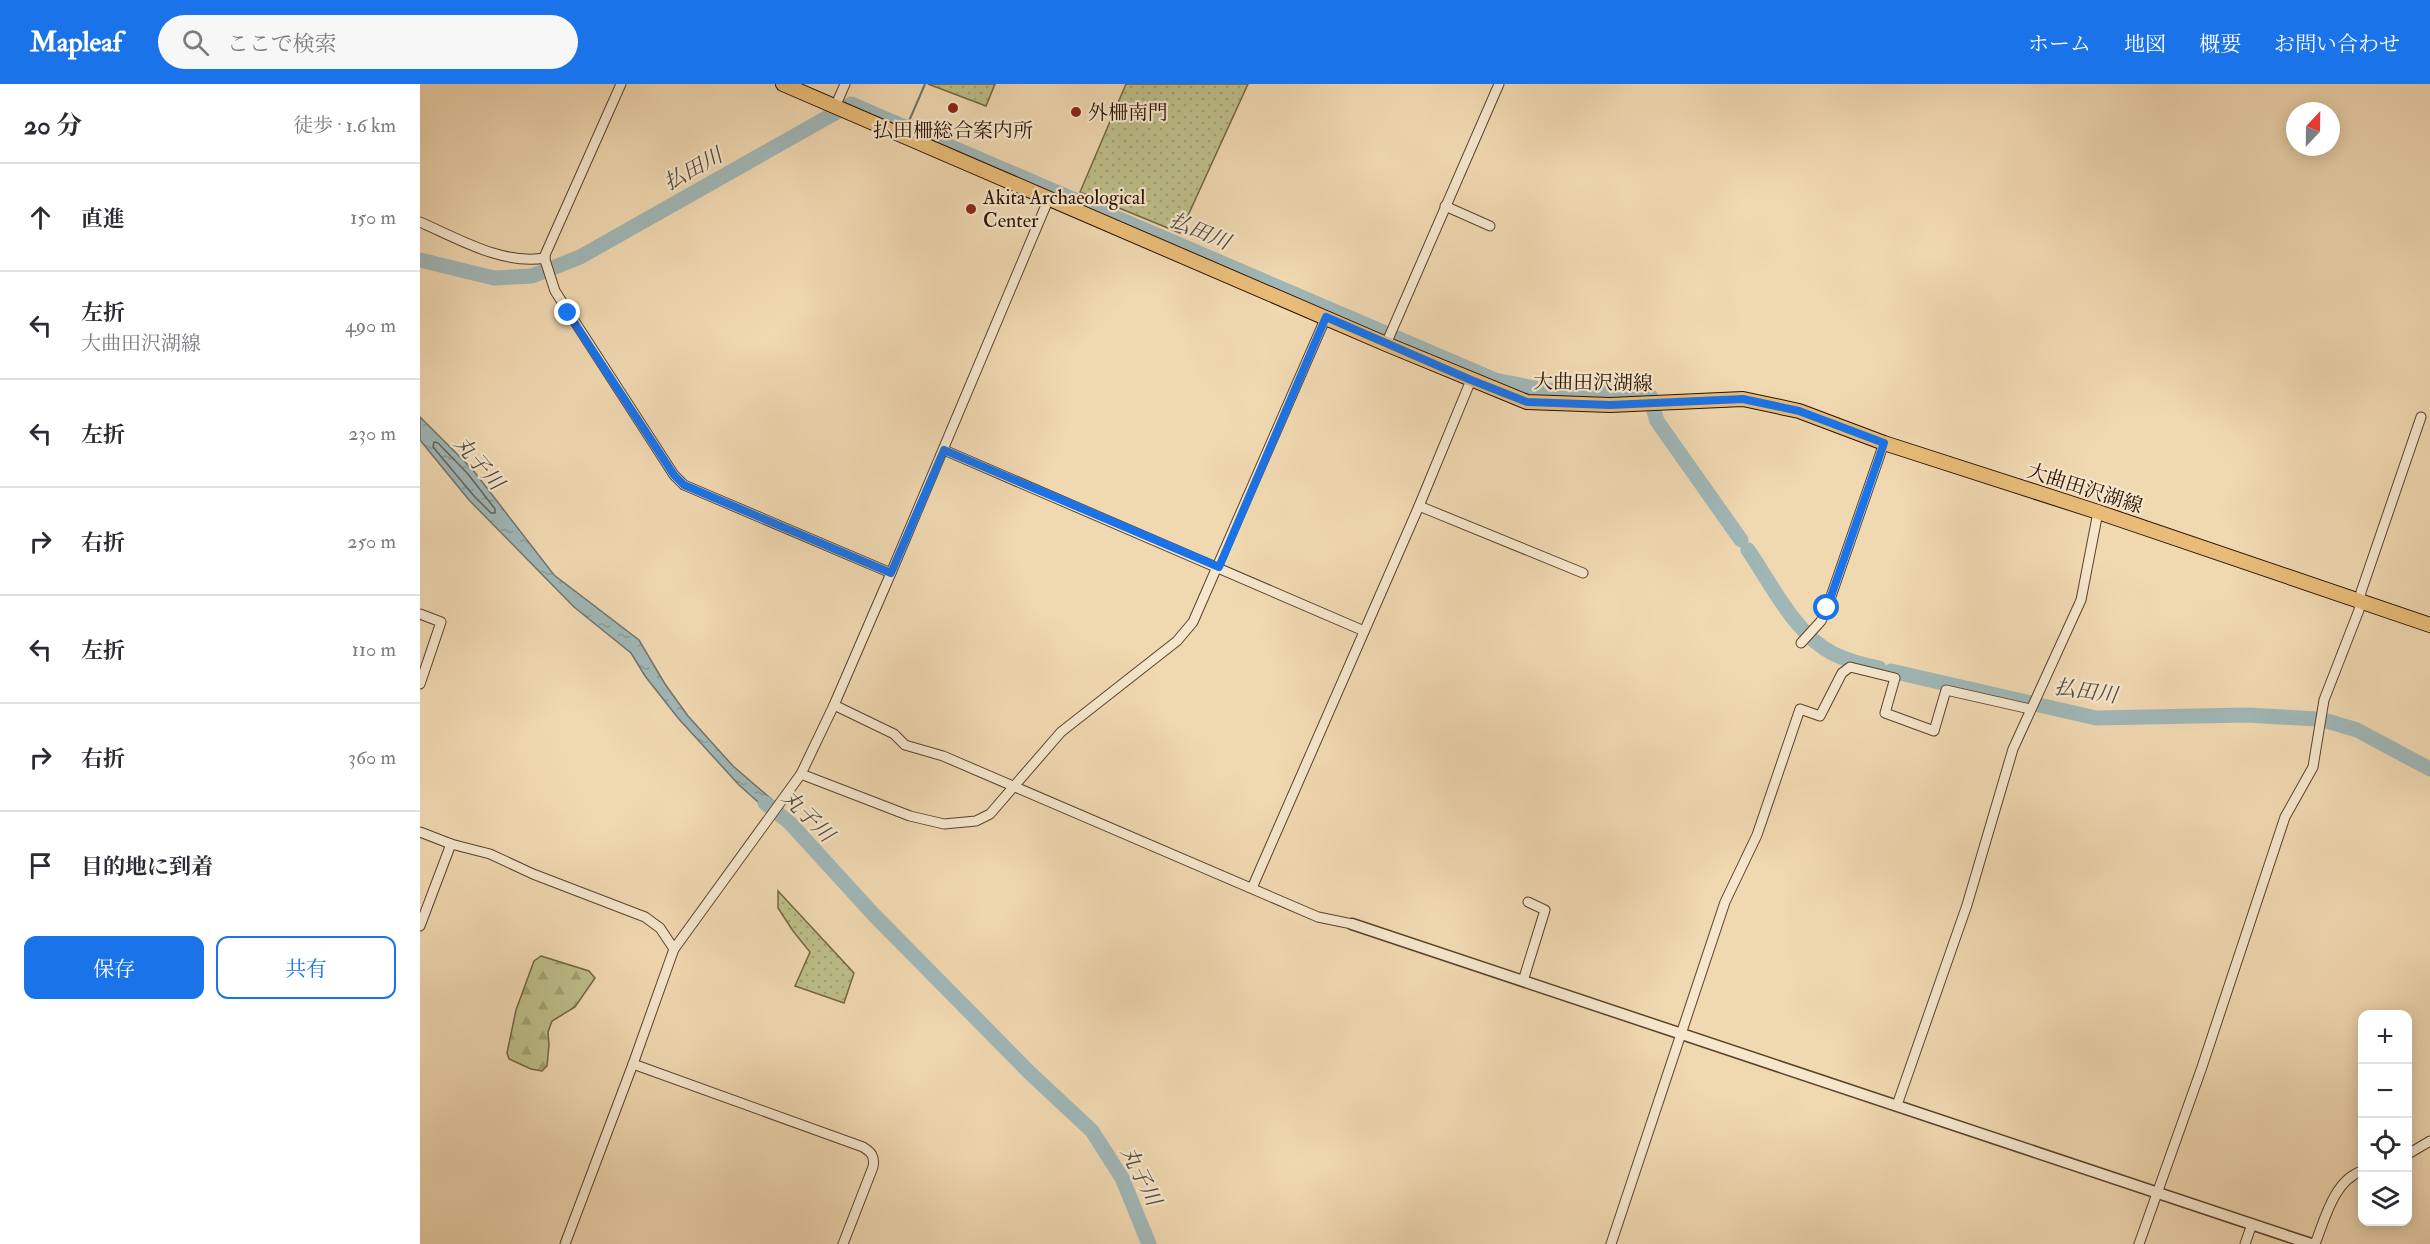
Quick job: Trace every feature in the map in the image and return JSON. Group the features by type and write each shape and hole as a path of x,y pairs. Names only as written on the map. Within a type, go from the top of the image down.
{"main road":[{"name":"大曲田沢湖線","path":"783,84 1386,344 1527,402 1610,405 1743,399 1799,411 1884,443 2098,512 2430,625"}],"street":[{"path":"621,84 545,259 553,278 555,291 674,475 684,485 891,573"},
{"path":"838,108 845,84"},
{"path":"1386,344 1499,84"},
{"path":"565,1244 674,949 799,776 834,705 1050,198"},
{"path":"1445,206 1490,226"},
{"path":"420,222 505,257 528,261 545,259"},
{"path":"799,776 910,816 944,824 976,821 990,814 1016,787 1061,732 1185,633 1193,622 1219,567 1326,317"},
{"path":"1252,888 1419,506 1471,380"},
{"path":"2139,1244 2202,1066 2285,818 2313,767 2324,700 2359,610 2361,592 2421,417"},
{"path":"1801,642 1815,629 1827,608 1884,443"},
{"path":"944,450 1364,630"},
{"path":"1419,506 1583,573"},
{"path":"1897,1106 1966,905 2013,749 2081,600 2098,512"},
{"path":"420,614 441,622 420,684"},
{"path":"1611,1244 1725,902 1757,835 1800,709 1820,716 1842,673 1850,667 1895,678 1885,713 1934,731 1947,690 2031,709"},
{"path":"834,705 894,734 905,745 943,756 1318,916 1352,924 2313,1244 2330,1204 2350,1177 2360,1172"},
{"path":"420,832 451,844 490,854 533,874 645,917 660,928 674,949"},
{"path":"420,926 451,844"},
{"path":"1523,981 1545,910 1528,902"},
{"path":"633,1064 863,1147 871,1152 874,1160 873,1167 843,1244"},
{"path":"2412,1152 2430,1141"},
{"path":"2245,1244 2252,1224"}],"green space":[{"path":"928,84 995,84 986,106"},
{"path":"1126,84 1248,84 1180,233 1080,192"},
{"path":"778,891 854,973 844,1003 795,986 810,952 778,908"},
{"path":"541,956 589,971 595,978 575,1007 552,1021 548,1032 547,1066 542,1071 531,1069 509,1059 507,1053 516,1010 534,961"}],"water":[{"path":"420,417 473,470 554,575 639,640 665,684 688,716 733,766 784,810 777,819 739,785 678,718 645,676 631,653 574,607 469,500 420,440"}],"waterway":[{"path":"906,128 925,84"},
{"name":"払田川","path":"420,260 494,278 532,276 580,257 851,104 1495,380 1545,390 1643,392 1651,397"},
{"name":"払田川","path":"1654,411 1657,421 1741,540"},
{"name":"払田川","path":"1748,550 1785,608 1820,646 1839,656 1879,668"},
{"name":"払田川","path":"1891,671 2096,718 2247,715 2316,719"},
{"name":"払田川","path":"2327,721 2357,730 2430,769"},
{"name":"丸子川","path":"765,803 790,823 874,915 1030,1073 1092,1131 1122,1178 1149,1244"}],"place":[{"name":"払田柵総合案内所","path":"953,108"},
{"name":"外柵南門","path":"1076,112"},
{"name":"Akita Archaeological Center","path":"971,209"}],"route":[{"path":"568,313 674,475 684,485 891,573 944,450 1219,567 1326,317 1527,402 1610,405 1743,399 1799,411 1884,443 1827,608"}]}
